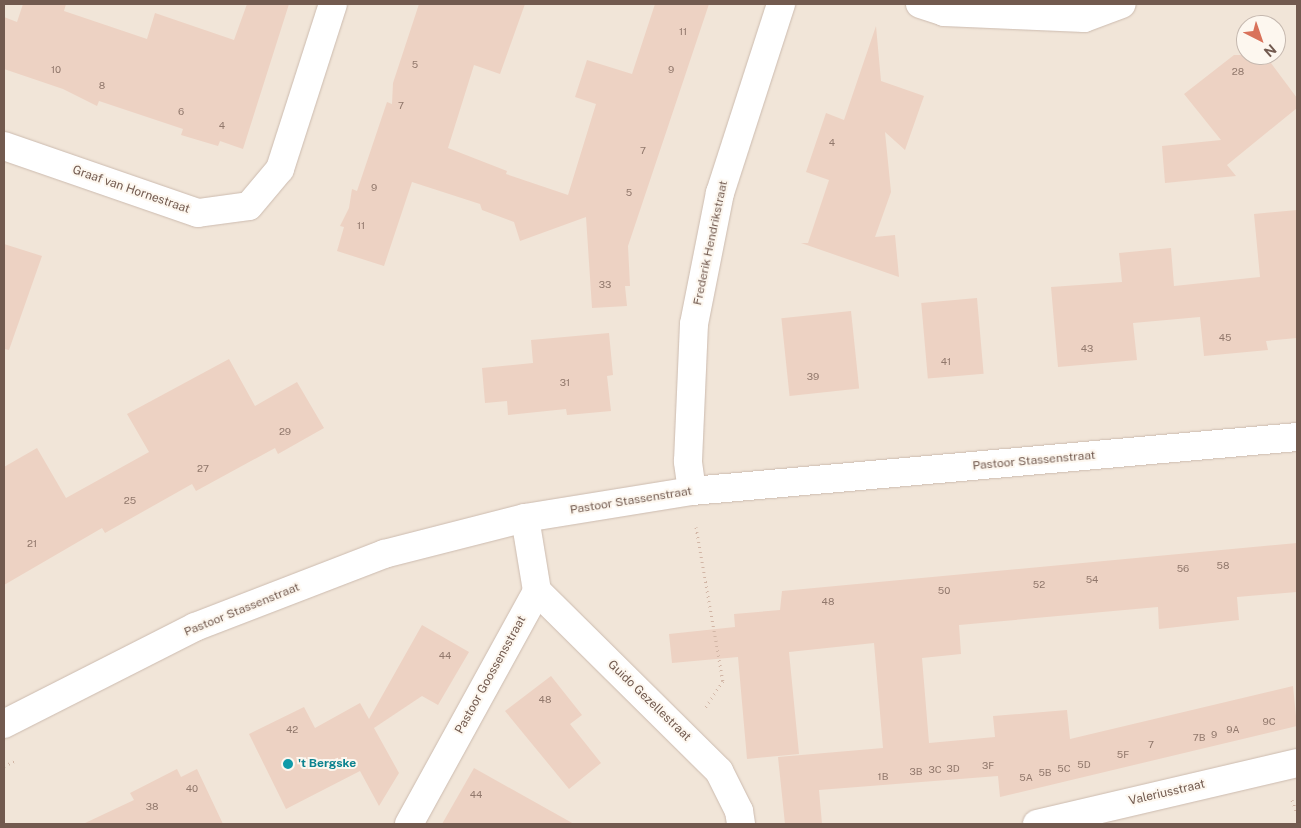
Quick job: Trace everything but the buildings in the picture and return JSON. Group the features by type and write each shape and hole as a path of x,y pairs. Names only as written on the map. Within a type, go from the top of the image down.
{"street":[{"name":"Graaf van Hornestraat","path":"4,146 198,213 249,206 280,169 333,4"},
{"name":"Frederik Hendrikstraat","path":"692,492 688,460 694,324 720,193 781,4"},
{"path":"920,4 944,12 1084,18 1122,4"},
{"name":"Pastoor Stassenstraat","path":"4,724 195,627 384,554 525,518 692,492 1297,437"},
{"path":"525,518 537,591"},
{"name":"Guido Gezellestraat","path":"537,591 719,771 739,811 741,824"},
{"name":"Pastoor Goossensstraat","path":"409,824 537,591"},
{"name":"Valeriusstraat","path":"1037,824 1099,817 1297,763"}],"path":[{"path":"685,737 723,680 696,529"},
{"path":"4,766 21,757"}],"shaded area":[{"path":"4,4 1297,4 1297,824 4,824"}],"place":[{"name":"'t Bergske","path":"288,764"}]}
